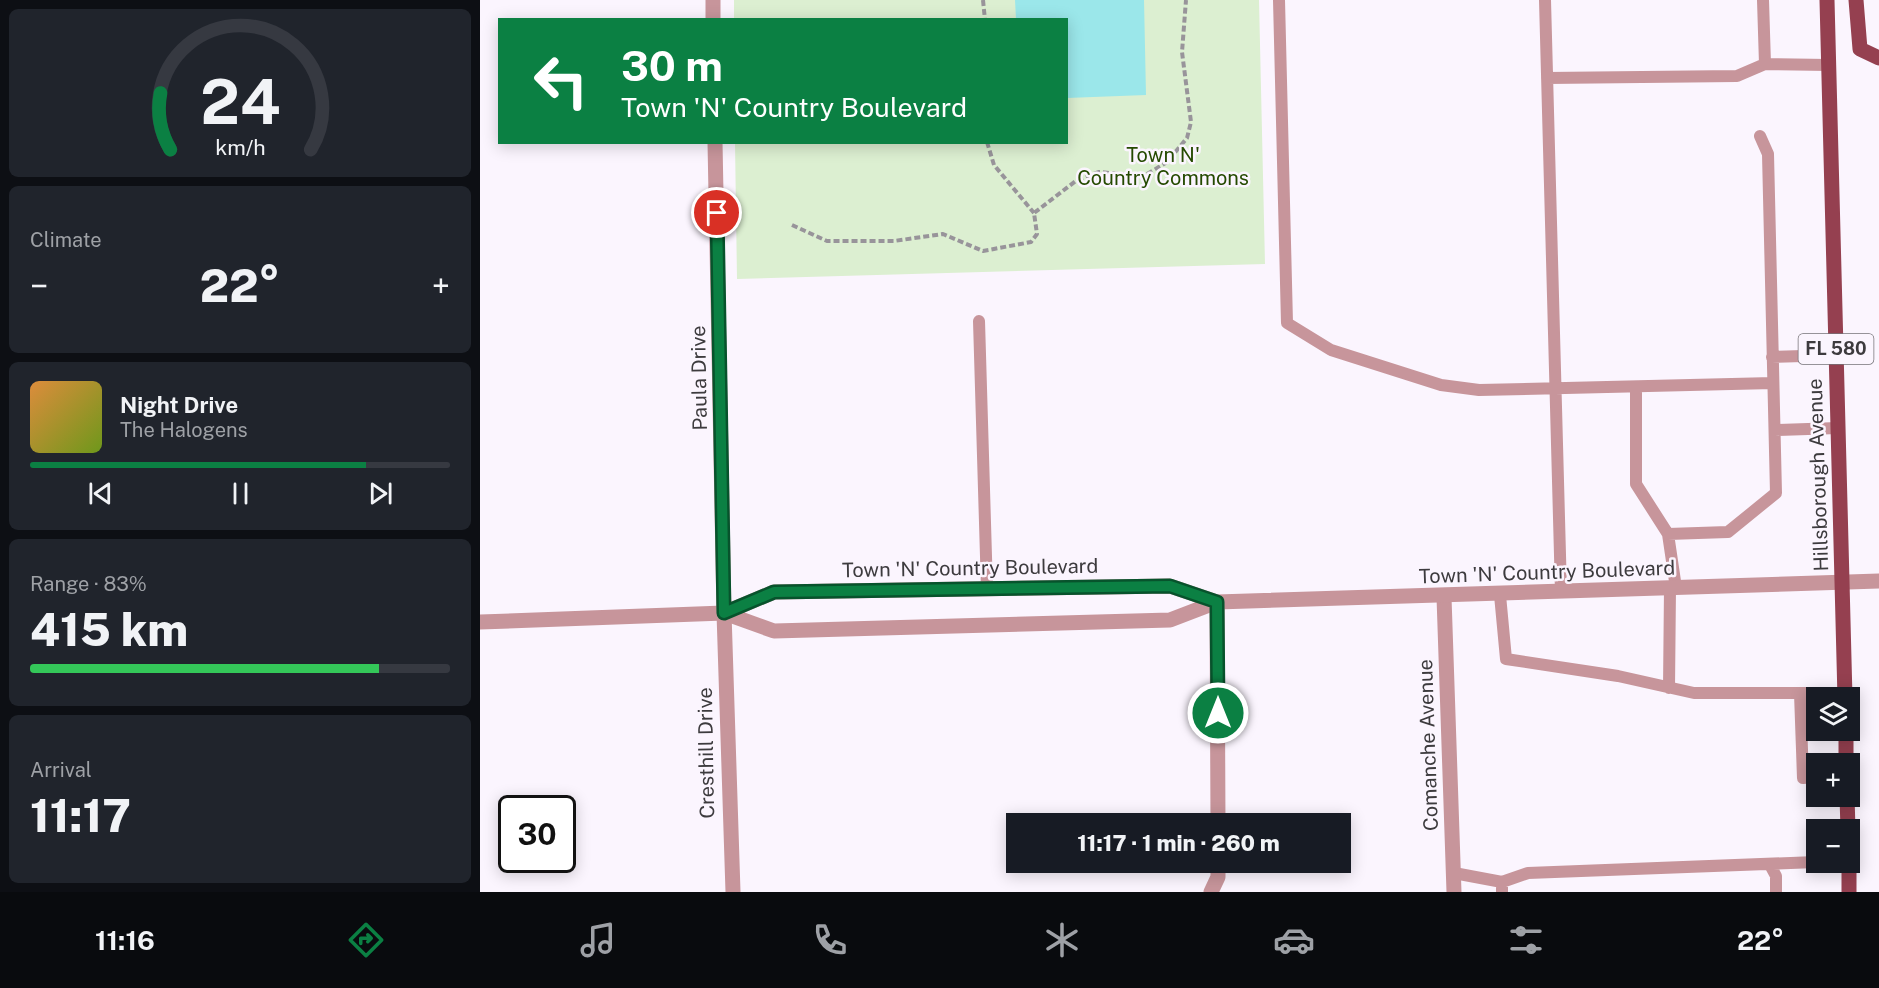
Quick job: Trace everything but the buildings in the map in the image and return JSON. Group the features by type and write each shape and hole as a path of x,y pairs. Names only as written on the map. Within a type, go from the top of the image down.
{"main road":[{"name":"Hillsborough Avenue","path":"1827,0 1845,687"},
{"path":"1856,0 1860,49 1879,58"},
{"path":"1849,873 1850,892"}],"street":[{"path":"713,0 713,18"},
{"name":"Paula Drive","path":"715,144 724,613"},
{"name":"Town 'N' Country Boulevard","path":"724,613 774,632 1170,620 1217,602 1444,597 1879,581"},
{"name":"Town 'N' Country Boulevard","path":"480,622 724,613 774,592 1170,586 1217,602"},
{"name":"Comanche Avenue","path":"1444,597 1454,892"},
{"path":"1217,602 1218,813"},
{"name":"Cresthill Drive","path":"724,613 733,892"},
{"path":"1211,892 1218,873"}],"lane":[{"path":"1280,0 1287,323 1331,351 1441,385 1479,390 1773,383"},
{"path":"1545,0 1561,592"},
{"path":"1763,0 1765,64"},
{"path":"1547,78 1737,76 1765,64 1828,64"},
{"path":"1668,534 1728,532 1776,494 1768,154 1760,136"},
{"path":"979,321 987,590"},
{"path":"1773,357 1836,355"},
{"path":"1636,387 1636,483 1668,534 1673,588 1669,688"},
{"path":"1775,430 1838,428"},
{"path":"1500,595 1506,659 1618,676 1694,693 1806,693"},
{"path":"1800,693 1803,778 1806,778"},
{"path":"1454,873 1502,887 1528,873 1806,863"},
{"path":"1770,865 1776,876 1776,892"}],"path":[{"path":"983,0 985,18"},
{"path":"1034,213 1077,180 1099,172 1144,176 1167,162 1187,138 1191,122 1182,52 1186,0"},
{"path":"792,225 827,241 894,241 943,234 983,251 1031,242 1037,234 1034,213 994,165 988,144"}],"green space":[{"name":"Town N' Country Commons","path":"734,0 1259,0 1265,264 737,279 735,144 1068,144 1068,18 734,18"}],"water":[{"path":"1015,0 1144,0 1146,95 1068,98 1068,18 1016,18"}],"route":[{"path":"717,213 724,613 774,592 1170,586 1217,602 1218,713"}]}
